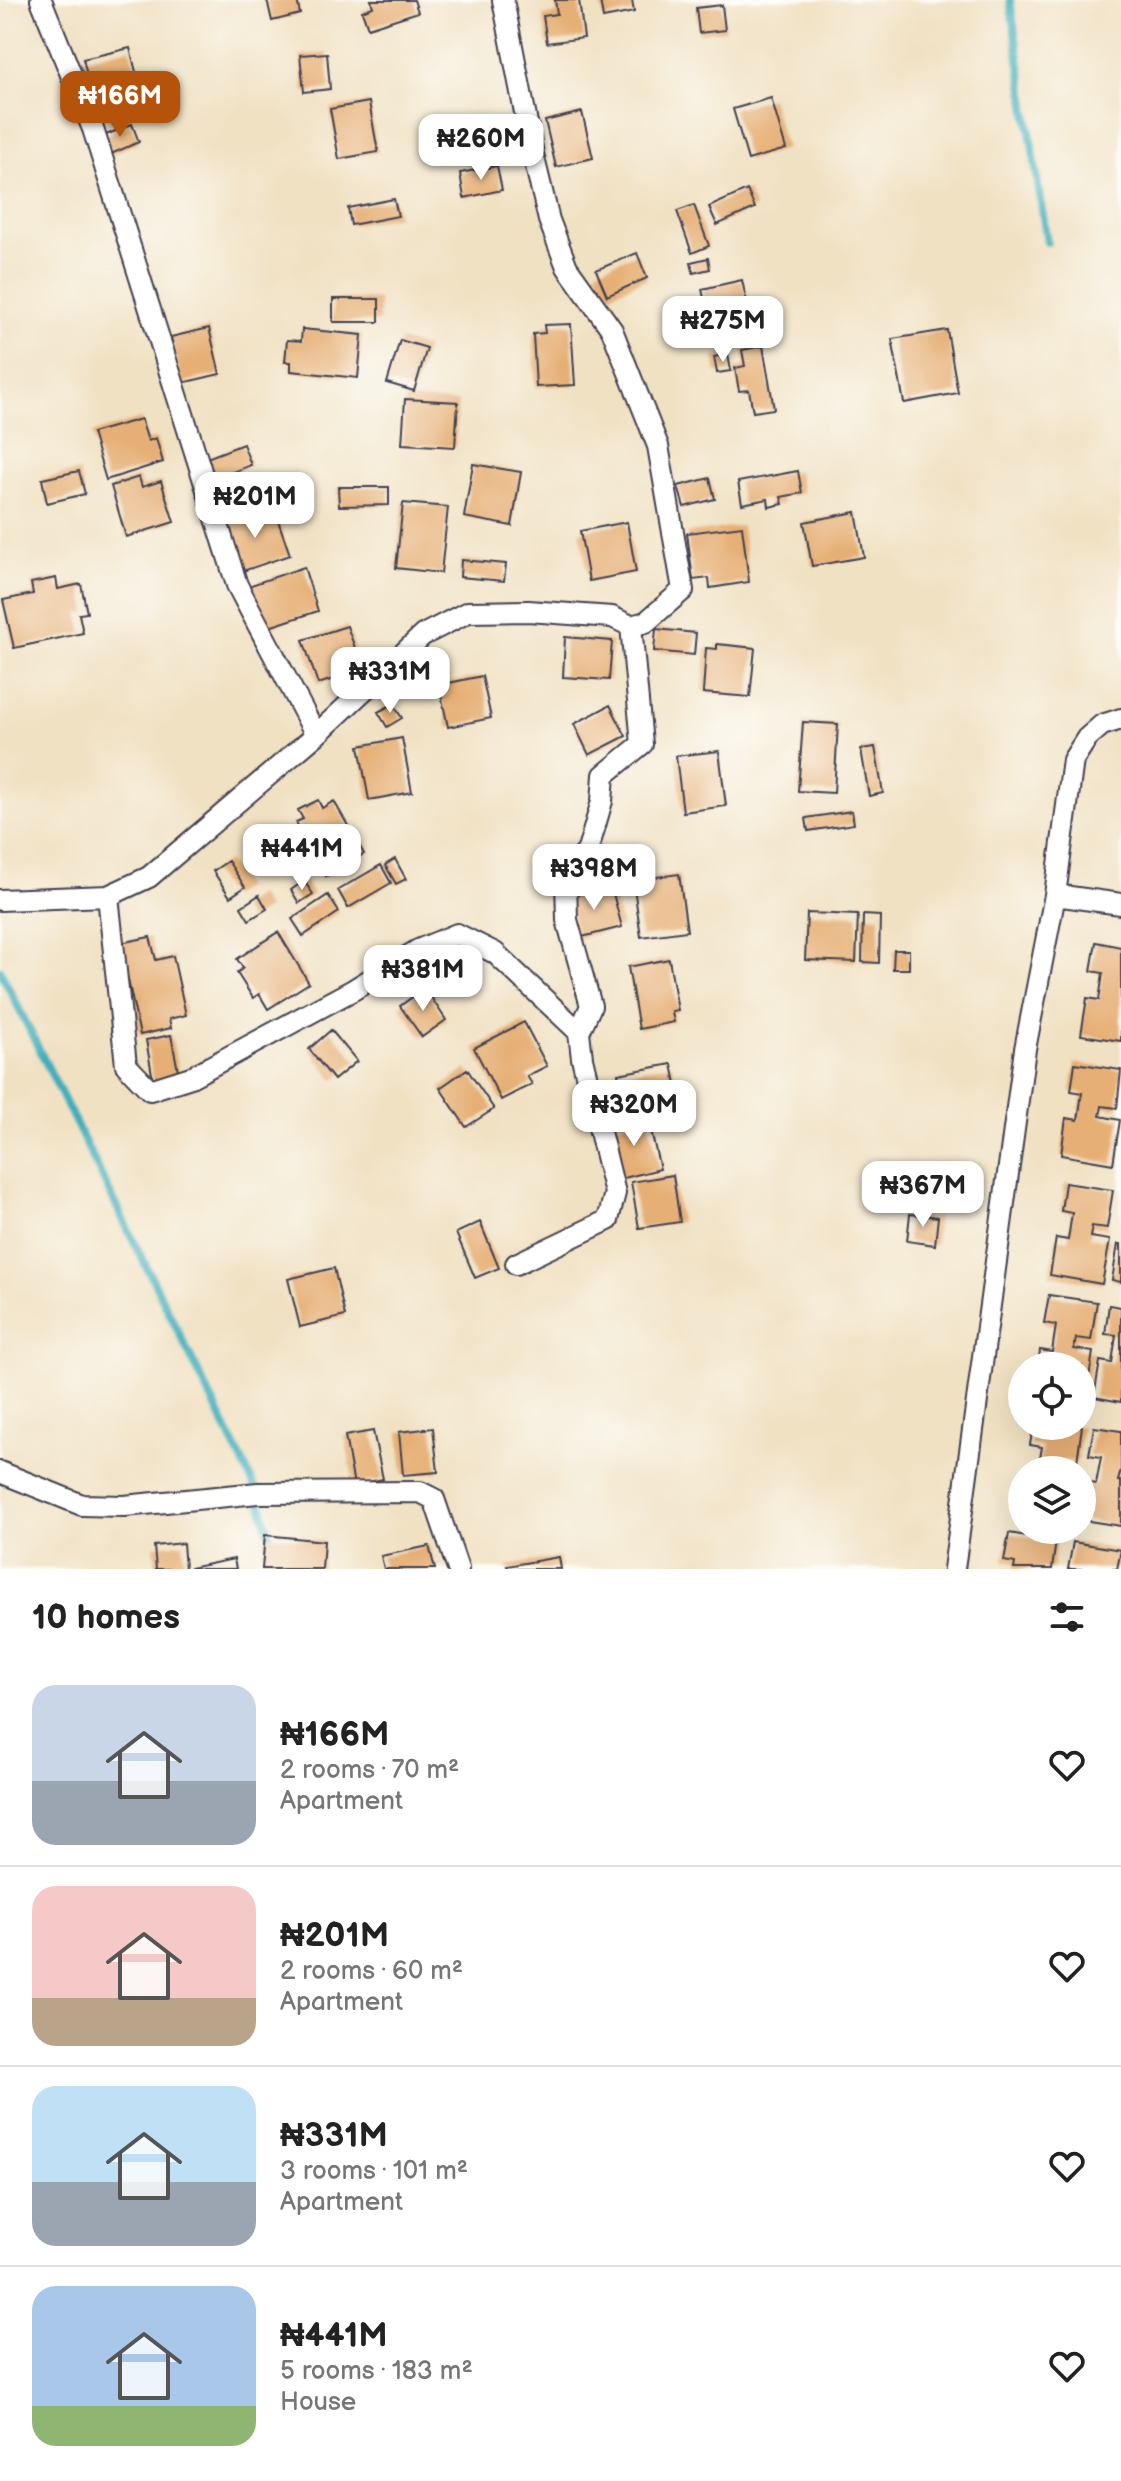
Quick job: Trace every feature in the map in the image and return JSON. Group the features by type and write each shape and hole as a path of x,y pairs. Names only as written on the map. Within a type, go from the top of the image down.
{"street":[{"path":"41,0 93,129 237,585 316,735"},
{"path":"0,900 108,896 149,877 316,735 423,635 468,612 528,611 612,617 631,626 646,622 683,590 658,446 612,330 567,267 549,220 503,0"},
{"path":"516,1264 608,1220 615,1193 582,1058 579,1032 591,1006 567,920 566,879 588,850 602,801 604,775 642,744 631,626"},
{"path":"954,1569 1025,1049 1055,895 1073,760 1087,738 1102,725 1121,719"},
{"path":"1055,895 1121,904"},
{"path":"108,896 126,1065 150,1090 191,1077 353,990 418,950 457,934 495,953 579,1032"},
{"path":"0,1472 82,1505 124,1506 258,1493 420,1492 434,1499 458,1569"}],"building":[{"path":"267,0 297,0 300,14 272,21"},
{"path":"371,0 414,0 418,12 368,28 362,11 373,7"},
{"path":"555,0 579,0 584,38 547,43 543,16 557,14"},
{"path":"600,0 632,0 634,12 603,18"},
{"path":"722,5 725,30 699,33 696,8"},
{"path":"130,48 140,88 93,100 83,59"},
{"path":"327,53 330,89 304,92 300,55"},
{"path":"771,98 786,149 748,160 733,109"},
{"path":"369,102 378,152 339,159 330,109"},
{"path":"582,112 593,158 556,167 545,121"},
{"path":"132,124 139,142 109,155 101,137"},
{"path":"497,166 502,190 464,198 460,173"},
{"path":"747,190 755,208 717,225 709,207"},
{"path":"394,199 398,216 351,225 348,208"},
{"path":"694,205 709,246 692,253 677,211"},
{"path":"637,253 647,278 607,296 596,270"},
{"path":"708,258 710,269 693,273 691,262"},
{"path":"742,280 749,312 699,323 695,306 705,303 702,289"},
{"path":"333,299 379,299 379,322 333,322"},
{"path":"571,324 575,385 536,387 533,334 545,333 544,325"},
{"path":"209,328 220,374 182,383 171,337"},
{"path":"302,329 362,335 358,378 291,371 291,362 285,362 287,340 301,341"},
{"path":"947,330 958,393 904,403 892,339"},
{"path":"400,340 427,348 414,391 387,383"},
{"path":"763,346 774,409 753,412 749,390 739,391 735,368 745,366 742,350"},
{"path":"728,354 731,371 717,373 714,357"},
{"path":"405,399 458,402 455,447 402,444"},
{"path":"141,419 148,441 156,438 163,462 106,480 92,433"},
{"path":"243,444 251,465 207,482 199,461"},
{"path":"473,464 521,472 512,526 464,517"},
{"path":"79,471 85,494 47,503 42,479"},
{"path":"798,471 802,493 781,497 783,504 769,507 768,499 742,504 738,482"},
{"path":"139,477 142,487 161,481 174,522 126,537 111,486"},
{"path":"710,478 715,499 684,507 678,486"},
{"path":"338,487 389,487 389,505 339,506"},
{"path":"403,503 448,507 441,573 396,568"},
{"path":"273,506 290,555 237,573 220,524"},
{"path":"856,512 864,557 812,566 804,522"},
{"path":"627,522 636,572 589,581 580,531"},
{"path":"742,526 749,582 710,588 709,578 693,580 687,533"},
{"path":"461,560 506,564 504,581 460,577"},
{"path":"304,567 318,611 263,629 248,586"},
{"path":"56,578 58,589 81,584 87,613 79,614 83,633 14,648 3,600 33,594 31,583"},
{"path":"347,626 355,648 345,652 352,673 318,684 303,640"},
{"path":"656,629 696,633 694,655 654,651"},
{"path":"565,637 612,641 609,680 563,677"},
{"path":"717,644 755,648 750,697 703,693 706,648 717,649"},
{"path":"482,676 491,718 448,727 439,685"},
{"path":"393,704 402,718 387,727 378,712"},
{"path":"610,705 626,736 589,755 574,724"},
{"path":"803,722 838,724 834,793 798,791"},
{"path":"402,738 412,792 369,800 359,746"},
{"path":"875,747 883,793 869,796 861,749"},
{"path":"719,751 726,806 683,812 676,756"},
{"path":"318,800 322,808 334,801 364,854 326,876 296,822 303,819 298,810"},
{"path":"852,811 854,824 808,831 806,818"},
{"path":"395,859 406,879 396,884 385,865"},
{"path":"228,861 245,887 230,897 213,871"},
{"path":"381,865 391,883 348,908 338,890"},
{"path":"679,874 687,931 641,937 633,880"},
{"path":"304,881 313,894 299,903 291,890"},
{"path":"611,886 622,927 578,938 567,897"},
{"path":"259,895 267,909 249,920 241,907"},
{"path":"328,895 339,912 303,936 292,919"},
{"path":"807,913 858,915 856,962 805,960"},
{"path":"863,915 880,916 879,963 862,962"},
{"path":"278,932 309,983 268,1009 259,994 253,998 237,973 243,968 237,959"},
{"path":"150,937 156,960 173,956 186,1015 169,1019 171,1028 140,1035 120,943"},
{"path":"1096,942 1121,947 1121,1041 1081,1035 1087,998 1099,1000 1103,973 1091,971"},
{"path":"894,950 909,950 909,969 893,969"},
{"path":"669,959 678,1011 672,1012 674,1022 639,1029 628,967"},
{"path":"425,988 446,1020 422,1037 400,1006"},
{"path":"524,1022 547,1066 527,1076 532,1084 501,1100 474,1048"},
{"path":"331,1030 357,1061 334,1080 309,1049"},
{"path":"171,1035 179,1076 153,1080 146,1040"},
{"path":"1075,1063 1121,1070 1117,1108 1102,1106 1100,1116 1120,1120 1113,1164 1061,1155 1066,1118 1078,1120 1082,1093 1071,1091"},
{"path":"672,1064 680,1104 625,1114 618,1074"},
{"path":"467,1069 494,1109 466,1127 440,1088"},
{"path":"648,1118 660,1169 620,1179 608,1128"},
{"path":"673,1175 680,1222 639,1228 631,1182"},
{"path":"1065,1183 1113,1190 1107,1228 1092,1226 1090,1237 1110,1240 1102,1284 1050,1275 1056,1238 1068,1240 1072,1213 1061,1211"},
{"path":"910,1214 938,1217 935,1245 907,1241"},
{"path":"480,1222 499,1268 475,1278 456,1233"},
{"path":"1118,1244 1121,1244 1121,1282 1112,1280"},
{"path":"334,1268 345,1316 300,1327 288,1279"},
{"path":"1049,1295 1097,1302 1091,1340 1076,1338 1074,1349 1093,1352 1052,1352 1056,1325 1044,1323"},
{"path":"1109,1305 1121,1307 1121,1402 1096,1397 1100,1361 1112,1363 1116,1335 1105,1334"},
{"path":"1096,1427 1121,1431 1118,1481 1121,1481 1121,1526 1096,1522 1096,1484 1101,1457 1089,1455 1092,1440 1096,1440"},
{"path":"433,1428 438,1472 403,1475 399,1432"},
{"path":"373,1431 383,1479 354,1485 345,1436"},
{"path":"1031,1440 1080,1440 1078,1456 1040,1456 1042,1447 1030,1445"},
{"path":"265,1535 324,1541 322,1569 262,1569"},
{"path":"1008,1539 1008,1544 1056,1544 1052,1569 1014,1569 1015,1563 1004,1561"},
{"path":"183,1543 185,1569 156,1569 154,1546"},
{"path":"1073,1544 1121,1550 1117,1569 1068,1569"},
{"path":"429,1546 435,1569 384,1569 381,1556"},
{"path":"559,1557 561,1569 508,1569 507,1566"},
{"path":"234,1559 236,1569 190,1569 190,1568"}],"waterway":[{"path":"1010,0 1047,242"},
{"path":"0,970 258,1493 272,1545"}]}
